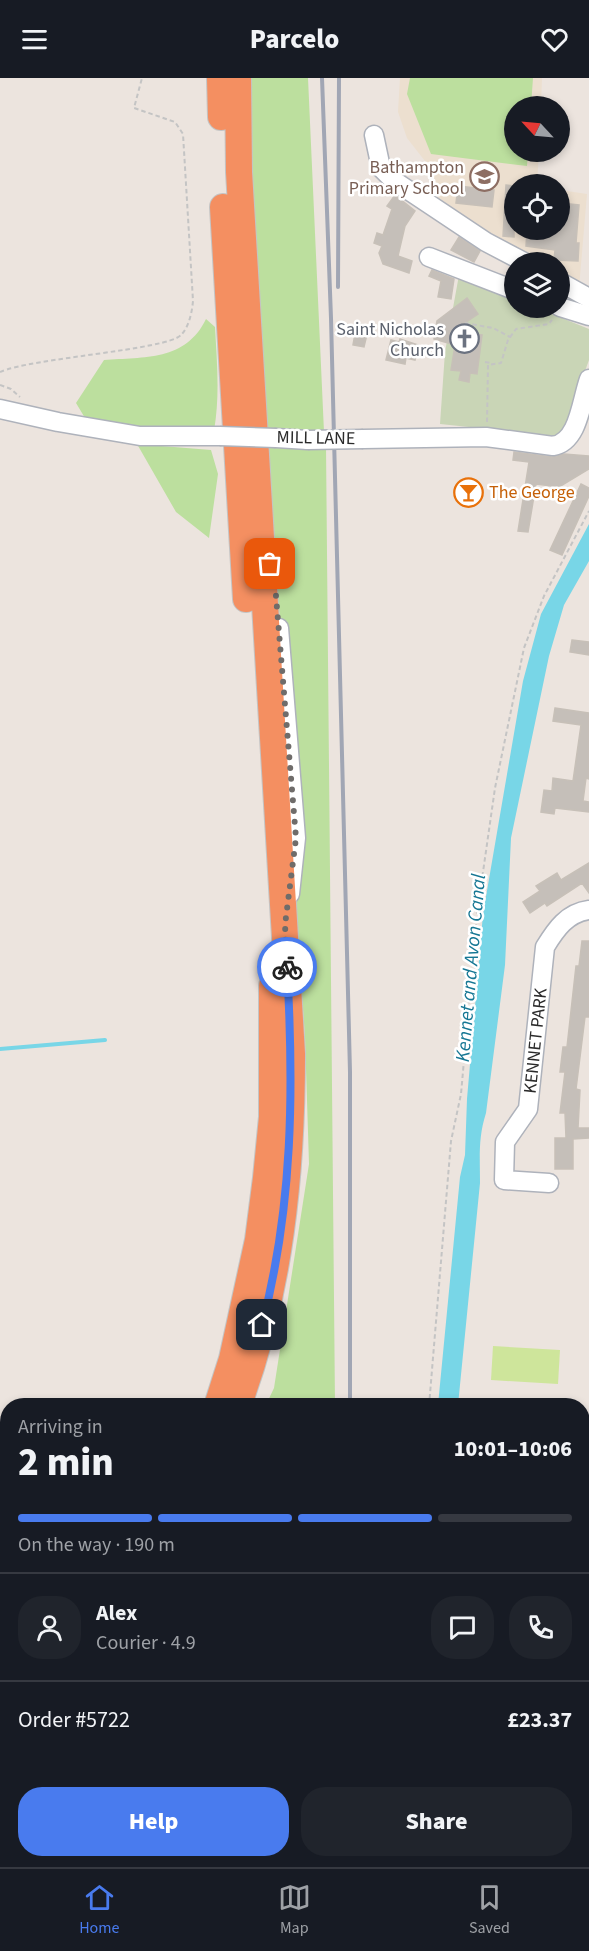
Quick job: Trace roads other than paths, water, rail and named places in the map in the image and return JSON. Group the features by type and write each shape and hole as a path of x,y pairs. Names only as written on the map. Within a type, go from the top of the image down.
{"highway":[{"path":"220,78 229,340 272,981 273,1057 272,1117 258,1240 236,1332 232,1359 220,1398"},
{"path":"238,78 239,171 292,1054 288,1178 284,1215 268,1305 240,1398"},
{"path":"211,1398 236,1332"}],"street":[{"path":"374,135 381,168 393,180 486,242 505,252"},
{"path":"429,257 504,286"},
{"path":"570,288 589,298"},
{"path":"570,311 589,316"},
{"name":"MILL LANE","path":"0,409 57,422 140,436 220,436 308,440 486,436 553,446 561,445 572,434 589,380"},
{"name":"KENNET PARK","path":"549,1182 504,1180 505,1142 528,1109 545,947 557,926 579,911 589,910"}],"water":[{"path":"589,524 589,561 564,605 549,656 511,838 505,965 481,1139 480,1183 459,1398 439,1398 460,1177 465,1155 467,1099 483,914 523,681 541,614"}],"waterway":[{"path":"0,1049 105,1040"}],"railway":[{"path":"322,78 331,318 350,1072 350,1398"},
{"path":"338,287 339,78"}],"place":[{"name":"Bathampton Primary School","path":"485,177"},
{"name":"Saint Nicholas Church","path":"465,339"},
{"name":"The George","path":"468,492"}],"water label":[{"name":"Kennet and Avon Canal","path":"471,968"}]}
